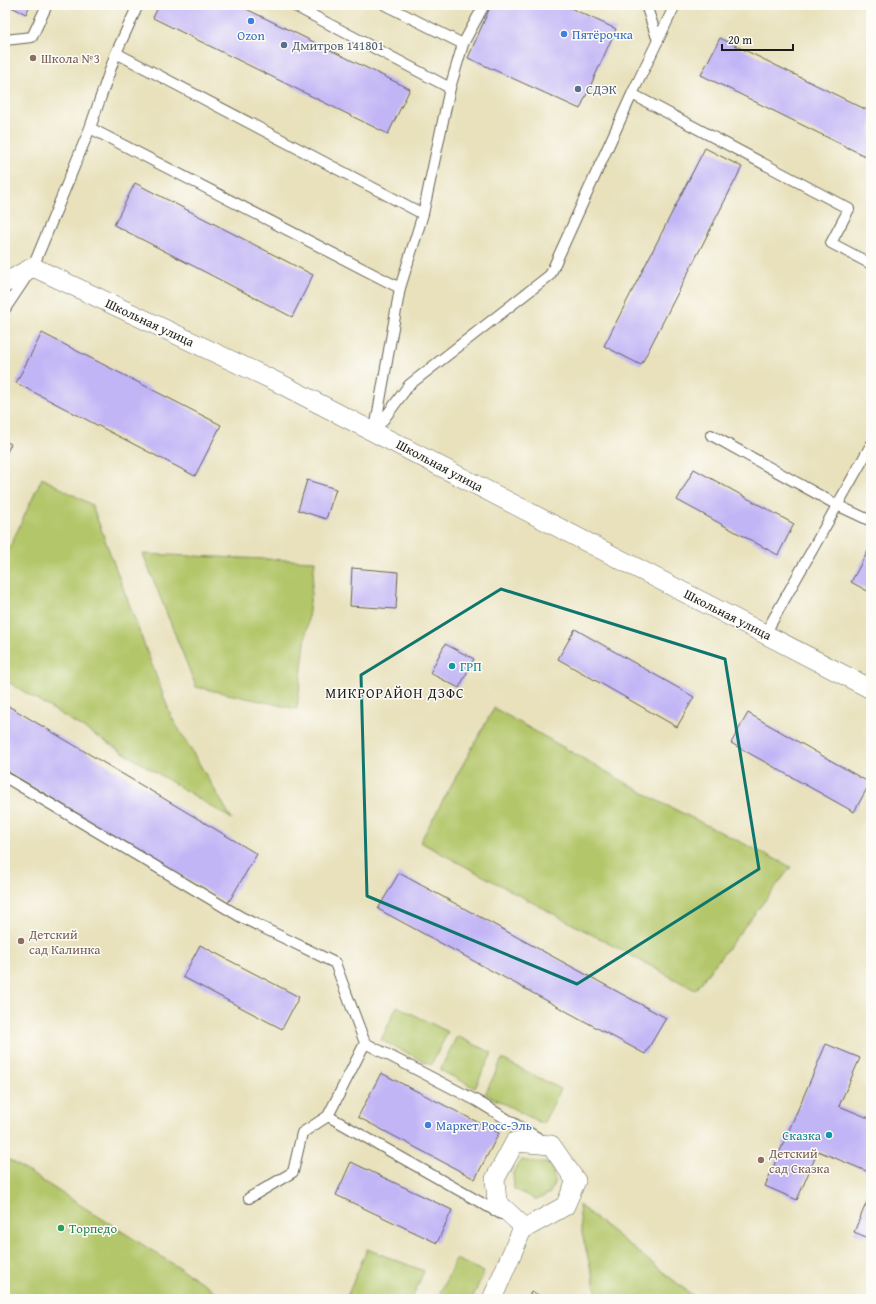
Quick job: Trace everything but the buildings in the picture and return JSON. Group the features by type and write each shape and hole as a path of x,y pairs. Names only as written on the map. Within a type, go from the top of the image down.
{"street":[{"name":"Школьная улица","path":"33,267 277,382 375,431 871,689"},
{"path":"5,283 33,267"},
{"path":"492,1299 522,1230 565,1206 576,1181 551,1145 515,1142 495,1179 497,1202 525,1228"}],"lane":[{"path":"5,40 32,37 47,5"},
{"path":"5,309 33,267 90,128 116,53 138,5"},
{"path":"293,5 450,88"},
{"path":"385,5 462,44"},
{"path":"375,431 400,288 423,214 450,88 462,44 484,5"},
{"path":"646,5 658,41"},
{"path":"375,431 409,385 550,275 632,94 675,5"},
{"path":"116,53 423,214"},
{"path":"632,94 849,209 831,243 871,264"},
{"path":"90,128 400,288"},
{"path":"711,435 837,505 871,522"},
{"path":"765,634 871,445"},
{"path":"5,776 241,917 335,963 366,1043 477,1101 551,1145"},
{"path":"249,1198 293,1172 302,1133 328,1116 366,1043"},
{"path":"328,1116 525,1228"}],"highlighted area":[{"path":"501,589 725,659 759,869 577,984 367,896 361,675"}],"green space":[{"path":"42,478 92,505 171,716 232,819 5,680 5,557"},
{"path":"143,554 315,561 297,709 196,687"},
{"path":"494,708 658,801 791,867 695,990 420,842"},
{"path":"397,1006 448,1032 431,1065 381,1040"},
{"path":"457,1036 492,1053 475,1088 440,1070"},
{"path":"502,1059 561,1089 543,1124 485,1094"},
{"name":"Торпедо","path":"5,1157 228,1299 5,1299"},
{"path":"521,1160 550,1164 555,1180 550,1193 537,1200 514,1189 513,1172"},
{"path":"579,1205 697,1299 598,1299 581,1229"},
{"path":"367,1249 424,1271 412,1299 346,1299"},
{"path":"456,1259 484,1272 472,1299 437,1299"}],"place":[{"name":"Ozon","path":"251,21"},
{"name":"Пятёрочка","path":"564,34"},
{"name":"Дмитров 141801","path":"284,45"},
{"name":"Школа №3","path":"33,58"},
{"name":"СДЭК","path":"578,89"},
{"name":"ГРП","path":"452,666"},
{"name":"Детский сад Калинка","path":"21,941"},
{"name":"Маркет Росс-Эль","path":"428,1125"},
{"name":"Сказка","path":"829,1135"},
{"name":"Детский сад Сказка","path":"761,1160"},
{"name":"Торпедо","path":"61,1228"}],"district":[{"name":"МИКРОРАЙОН ДЗФС","path":"395,693"}]}
